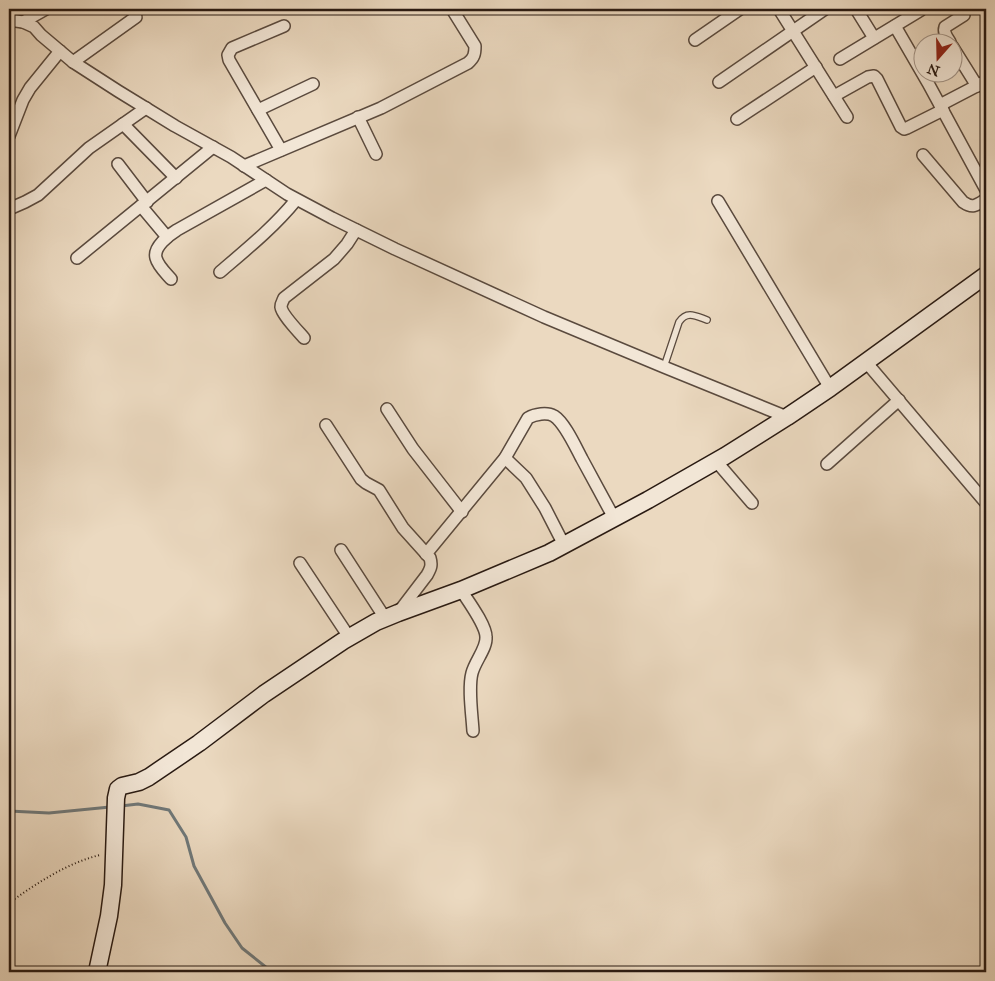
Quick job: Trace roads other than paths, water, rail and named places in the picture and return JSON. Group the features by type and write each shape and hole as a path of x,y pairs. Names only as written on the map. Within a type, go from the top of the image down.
{"street":[{"path":"23,22 46,9"},
{"path":"244,166 381,108 468,63 474,58 474,46 452,9"},
{"path":"695,40 740,9"},
{"path":"779,9 847,116"},
{"path":"719,82 824,9"},
{"path":"856,9 874,38"},
{"path":"840,59 921,10"},
{"path":"945,32 945,27 966,11"},
{"path":"73,62 136,17"},
{"path":"9,20 23,22 34,27 73,62 175,126 244,166 296,200 476,286 664,367 787,417"},
{"path":"281,150 229,60 228,55 232,48 284,26"},
{"path":"895,26 986,190"},
{"path":"9,136 23,100 30,88 60,51"},
{"path":"834,96 868,77 874,76 901,127 904,129 982,84 962,59"},
{"path":"737,120 816,67"},
{"path":"258,110 314,84"},
{"path":"9,209 38,195 89,148 146,108"},
{"path":"358,117 376,154"},
{"path":"123,124 176,178"},
{"path":"77,258 213,147"},
{"path":"923,156 962,202 972,206 986,199"},
{"path":"118,164 167,237"},
{"path":"170,279 157,261 156,255 159,247 167,237 266,180"},
{"path":"220,272 270,229 296,200"},
{"path":"718,201 830,388"},
{"path":"304,338 281,308 284,298 334,259 356,230"},
{"path":"97,972 109,916 113,885 116,798 118,789 122,786 139,782 155,773 199,743 264,694 350,637 391,615 461,590 549,553 716,461 830,388 986,275"},
{"path":"866,362 986,503"},
{"path":"827,464 899,400"},
{"path":"387,409 428,471 462,512"},
{"path":"426,554 505,458 528,418 533,415 549,414 559,421 569,434 614,518"},
{"path":"326,424 361,479 379,490 403,528 430,558 432,563 427,575 391,615"},
{"path":"505,458 526,478 545,508 564,545"},
{"path":"716,461 752,502"},
{"path":"341,550 391,615"},
{"path":"300,563 350,637"},
{"path":"461,590 482,623 486,638 471,678 473,730"}],"lane":[{"path":"664,367 682,317 692,314 707,320"}],"waterway":[{"path":"121,806 138,804 169,810 186,837 194,866 225,923 242,948 272,972"},
{"path":"9,811 49,813 110,807"}]}
